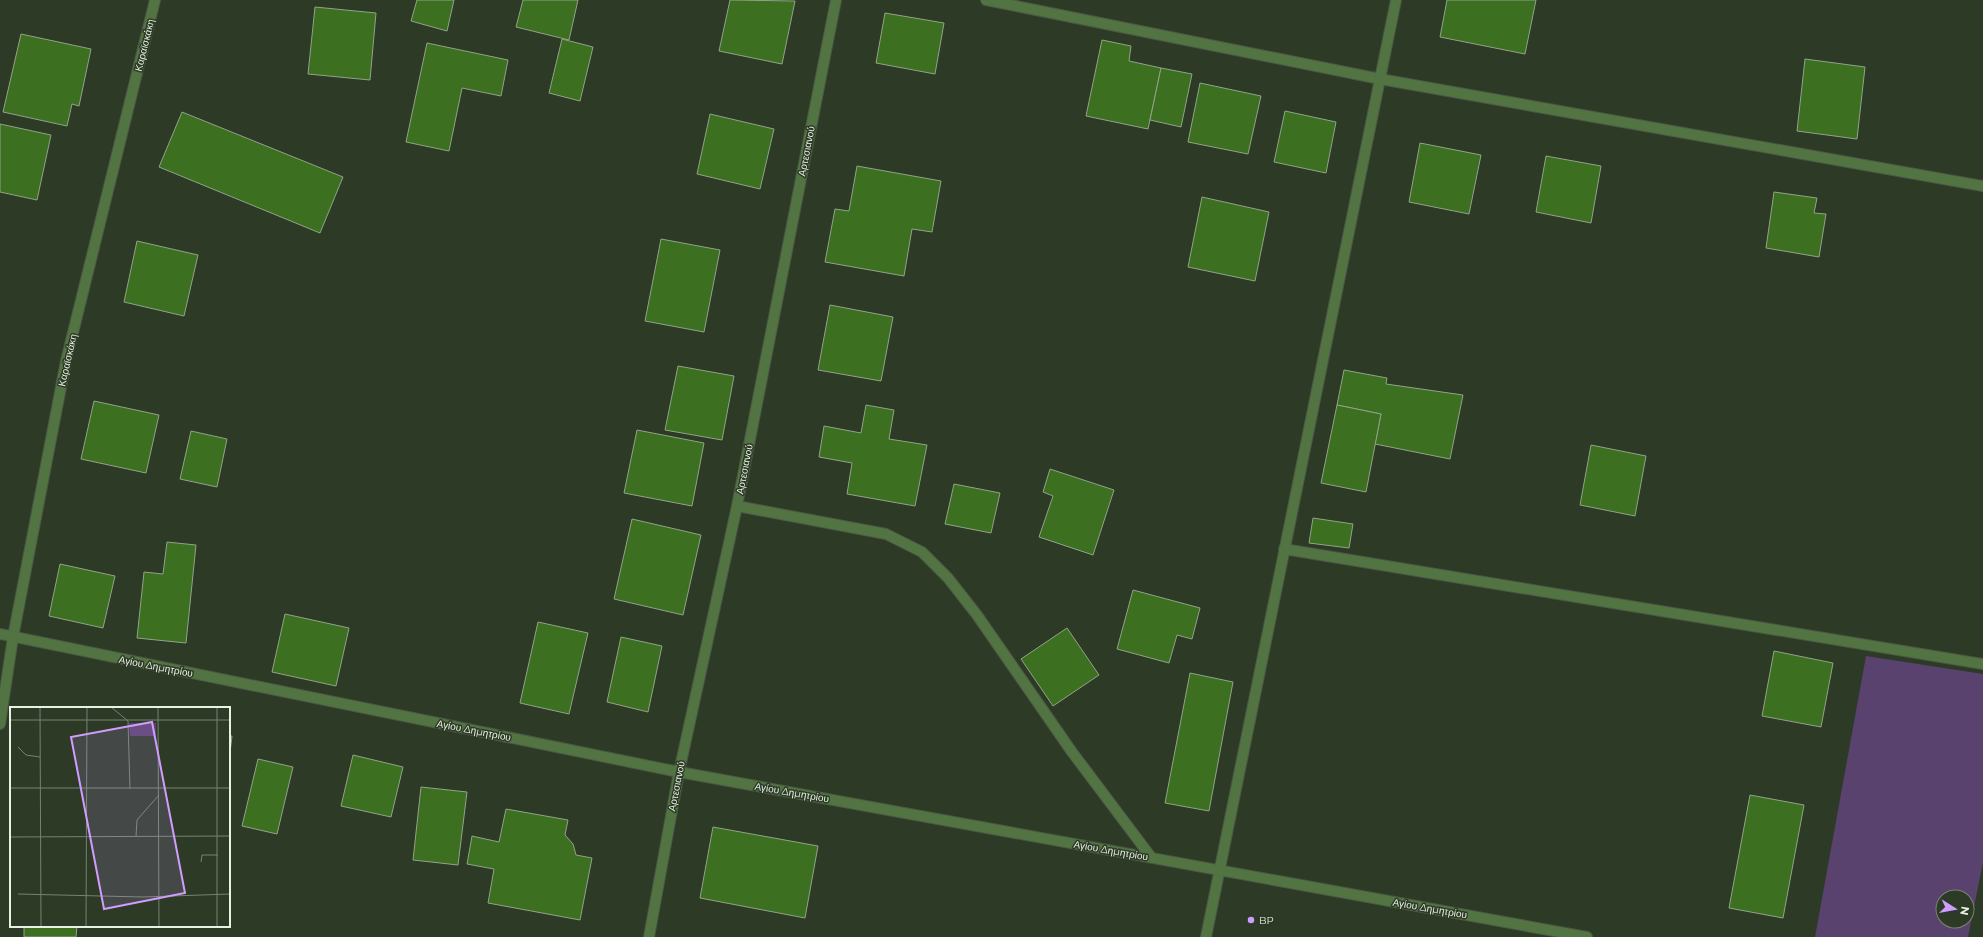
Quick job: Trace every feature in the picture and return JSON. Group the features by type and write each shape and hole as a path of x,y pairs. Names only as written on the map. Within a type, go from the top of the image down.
{"street":[{"name":"Καραϊσκάκη","path":"0,724 13,637 66,361 155,0"},
{"name":"Αρτεσιανού","path":"648,937 679,772 737,506 836,0"},
{"path":"986,0 1380,79 1983,186"},
{"path":"1206,937 1396,0"},
{"path":"737,506 886,534 922,552 948,578 977,615 1072,752 1151,857"},
{"path":"1284,549 1983,664"},
{"name":"Αγίου Δημητρίου","path":"0,634 679,772 1587,937"}],"shaded area":[{"path":"1866,656 1983,674 1983,862 1975,902 1975,889 1935,889 1935,929 1970,929 1968,937 1815,937"}],"building":[{"path":"417,0 454,0 447,31 411,21"},
{"path":"523,0 578,0 569,40 516,27"},
{"path":"730,0 795,1 782,64 719,51"},
{"path":"1447,0 1536,0 1525,54 1440,37"},
{"path":"315,7 376,13 370,80 308,74"},
{"path":"885,13 944,23 935,74 876,63"},
{"path":"21,34 91,49 79,106 72,104 67,126 3,112"},
{"path":"562,39 593,47 580,101 549,93"},
{"path":"1102,40 1131,46 1129,61 1161,68 1148,129 1086,116"},
{"path":"427,43 508,60 501,96 462,88 449,151 406,142"},
{"path":"1805,59 1865,67 1857,139 1797,131"},
{"path":"1161,68 1192,74 1181,127 1150,120"},
{"path":"1200,83 1261,96 1248,154 1188,142"},
{"path":"1285,111 1336,122 1326,173 1274,162"},
{"path":"182,112 343,177 320,233 159,167"},
{"path":"710,114 774,129 760,189 697,174"},
{"path":"0,124 51,135 37,200 0,192"},
{"path":"1420,143 1481,155 1469,214 1409,202"},
{"path":"1546,156 1601,166 1591,223 1536,212"},
{"path":"857,166 941,181 932,232 912,229 904,276 825,262 835,209 849,211"},
{"path":"1774,192 1817,198 1814,213 1826,214 1819,257 1766,248"},
{"path":"1202,197 1269,212 1255,281 1188,267"},
{"path":"661,239 720,250 704,332 645,321"},
{"path":"137,241 198,255 184,316 124,302"},
{"path":"830,305 893,317 881,381 818,370"},
{"path":"678,366 734,376 722,440 665,430"},
{"path":"1344,370 1387,378 1386,384 1463,395 1450,459 1375,444 1381,414 1337,405"},
{"path":"94,401 159,415 146,473 81,459"},
{"path":"866,405 894,410 889,439 927,445 915,506 847,494 852,463 819,457 824,426 861,433"},
{"path":"1337,405 1381,414 1366,492 1321,483"},
{"path":"637,430 704,443 692,506 624,493"},
{"path":"191,431 227,439 217,487 180,479"},
{"path":"1591,445 1646,456 1635,516 1580,505"},
{"path":"1050,469 1114,490 1093,555 1039,537 1053,496 1043,492"},
{"path":"954,484 1000,493 991,533 945,524"},
{"path":"1313,518 1353,524 1349,548 1309,543"},
{"path":"632,519 701,535 683,615 614,599"},
{"path":"167,542 196,545 186,643 137,638 144,572 163,574"},
{"path":"60,564 115,576 103,628 49,616"},
{"path":"1133,590 1200,608 1192,639 1177,635 1169,663 1117,649"},
{"path":"285,614 349,628 336,686 272,672"},
{"path":"538,622 588,633 569,714 520,703"},
{"path":"1067,628 1099,675 1053,706 1021,659"},
{"path":"621,637 662,646 648,712 607,702"},
{"path":"1774,651 1833,663 1821,727 1762,716"},
{"path":"1190,673 1233,682 1209,811 1165,803"},
{"path":"230,736 232,736 230,753"},
{"path":"353,755 403,767 391,817 341,806"},
{"path":"258,759 293,767 277,834 242,826"},
{"path":"421,787 467,792 458,865 413,860"},
{"path":"1750,795 1804,805 1783,918 1729,908"},
{"path":"506,809 568,820 565,835 573,844 576,855 592,858 580,920 488,903 494,869 467,864 472,836 499,842"},
{"path":"713,827 818,846 805,918 700,898"},
{"path":"24,927 77,927 76,937 24,937"}],"place":[{"name":"BP","path":"1251,920"}]}
